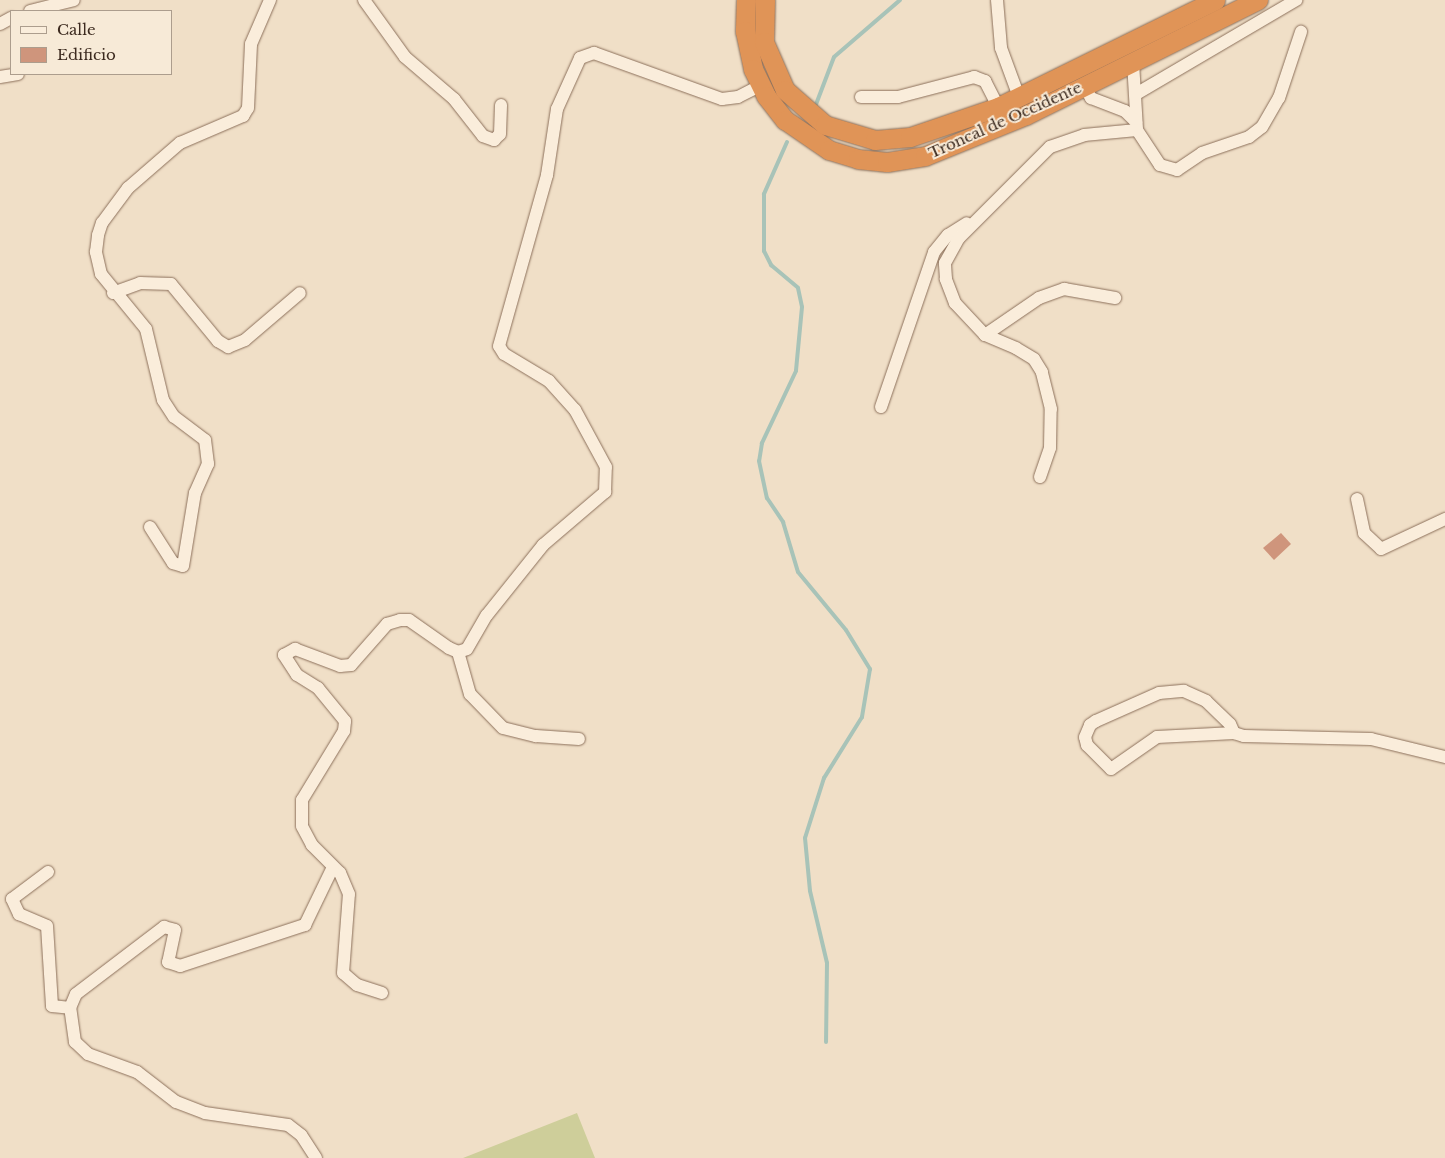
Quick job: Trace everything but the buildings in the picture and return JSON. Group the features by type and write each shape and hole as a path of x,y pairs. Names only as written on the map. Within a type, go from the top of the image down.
{"highway":[{"name":"Troncal de Occidente","path":"746,0 747,49 760,86 785,120 814,142 851,158 887,162 925,156 1084,86 1258,0"},
{"name":"Troncal de Occidente","path":"765,0 762,24 776,75 810,115 841,132 875,140 927,132 998,107 1216,0"}],"street":[{"path":"34,10 74,0"},
{"path":"150,527 173,563 183,566 195,494 208,464 205,440 174,417 163,400 146,328 114,293 97,264 102,223 128,188 180,143 243,116 248,108 251,44 270,0"},
{"path":"364,0 405,57 454,100 483,136 494,140 500,134 501,105"},
{"path":"997,0 1002,48 1019,97"},
{"path":"1136,94 1296,0"},
{"path":"1084,86 1091,98 1125,111 1137,126 1153,158 1168,169 1177,170 1202,153 1249,137 1270,117 1301,32"},
{"path":"458,652 467,649 487,615 543,545 605,492 608,479 606,467 575,410 549,381 504,354 499,346 547,175 557,109 580,58 594,53 722,98 738,97 760,86"},
{"path":"1133,62 1137,126"},
{"path":"861,97 898,97 974,77 985,81 998,107"},
{"path":"1040,477 1050,448 1051,409 1042,372 1034,359 1016,348 985,335 955,302 946,279 945,263 959,238 1050,147 1060,141 1137,126"},
{"path":"882,408 934,252 948,235 986,212"},
{"path":"114,293 140,283 171,284 218,342 228,347 245,340 300,292"},
{"path":"985,335 1039,298 1064,289 1115,298"},
{"path":"1357,499 1364,533 1381,548 1445,519"},
{"path":"382,993 357,985 343,972 349,894 333,867 312,845 302,826 302,800 344,731 345,720 318,688 297,675 287,661 286,651 295,649 340,666 351,665 387,624 409,620 458,652 470,694 502,728 536,736 579,739"},
{"path":"1234,733 1230,724 1206,702 1184,691 1172,691 1096,721 1085,731 1085,737 1087,746 1111,769 1157,737 1234,733 1258,737 1371,739 1445,757"},
{"path":"316,1158 301,1135 288,1125 205,1113 176,1102 137,1072 88,1054 75,1042 70,1008 76,994 164,927 175,930 168,962 180,966 305,925 333,867"},
{"path":"48,872 12,899 19,914 47,926 52,1006 70,1008"}],"green space":[{"path":"577,1113 595,1158 463,1158"}],"waterway":[{"path":"815,107 834,57 900,0"},
{"path":"787,142 764,194 764,251 771,265 798,288 802,307 796,371 762,443 759,461 767,498 783,522 798,572 846,630 870,669 862,717 824,778 805,838 810,891 827,963 826,1042"}]}
